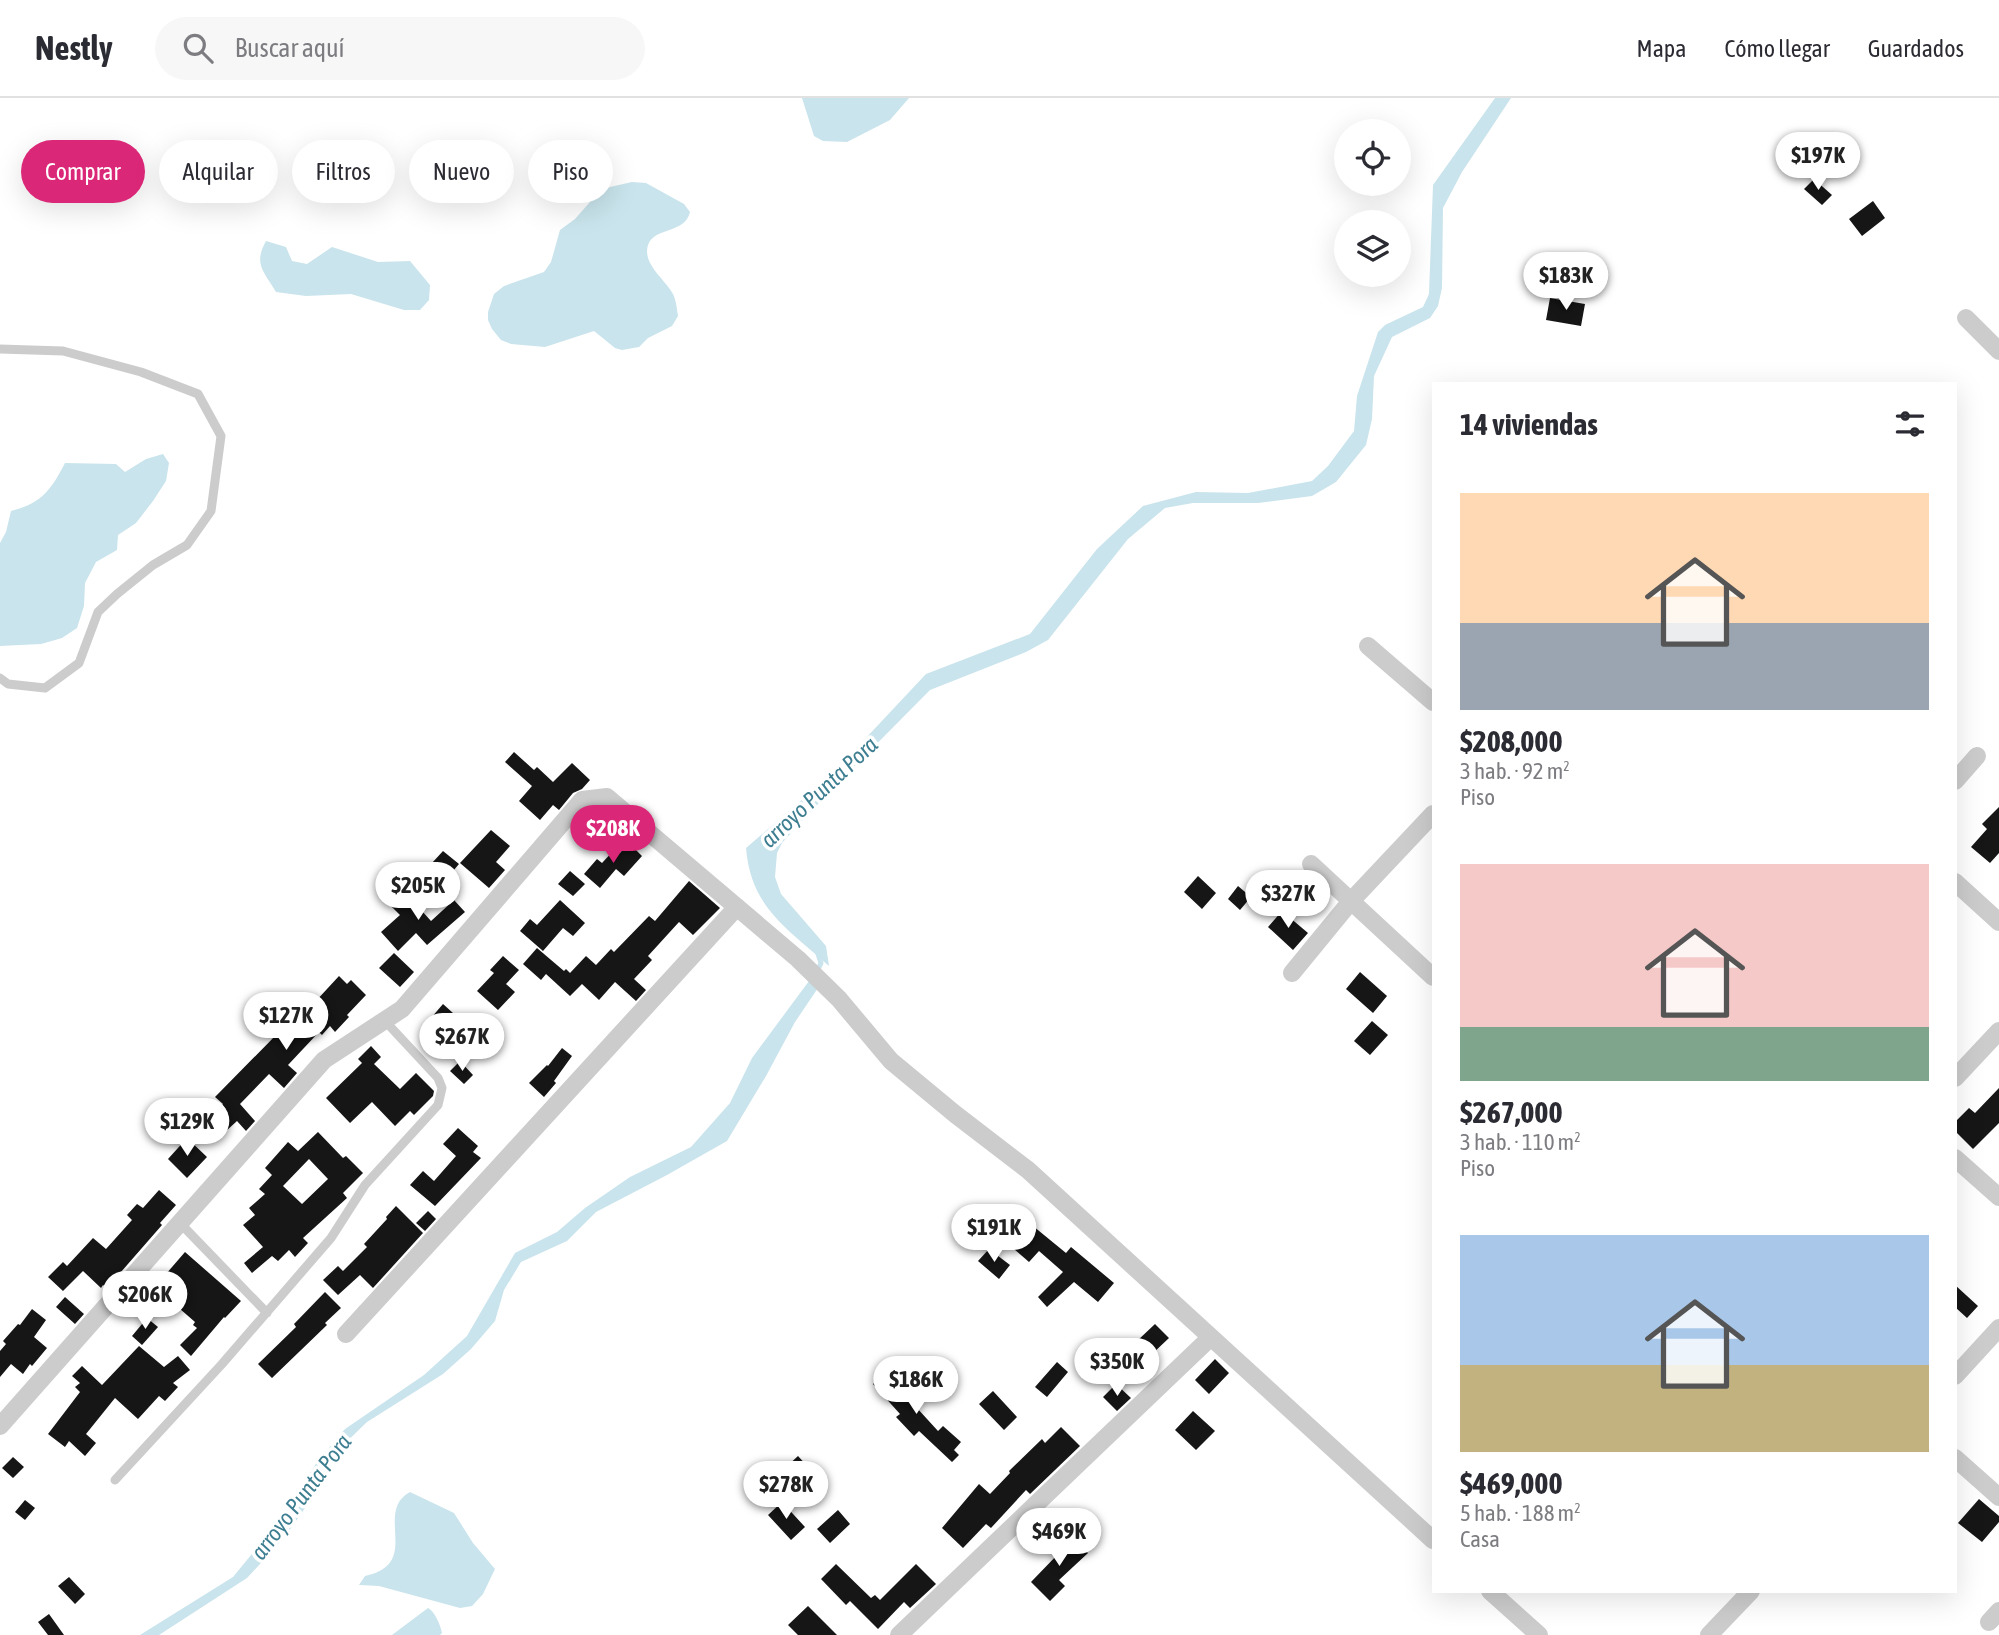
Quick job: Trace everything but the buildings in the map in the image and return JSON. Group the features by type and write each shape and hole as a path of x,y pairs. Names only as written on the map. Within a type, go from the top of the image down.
{"street":[{"path":"1966,318 1999,351"},
{"path":"1368,646 1432,701"},
{"path":"1957,779 1977,756"},
{"path":"0,1426 324,1060 402,1009 582,800 607,797 797,959 839,999 891,1061 1028,1170 1432,1539"},
{"path":"1292,973 1351,901 1432,815"},
{"path":"1311,864 1432,976"},
{"path":"1957,883 1999,922"},
{"path":"346,1334 737,907"},
{"path":"1957,1076 1999,1031"},
{"path":"1957,1160 1999,1197"},
{"path":"1957,1374 1999,1328"},
{"path":"899,1635 1210,1338"},
{"path":"1957,1460 1999,1497"},
{"path":"1492,1593 1539,1635"},
{"path":"1709,1635 1749,1593"}],"lane":[{"path":"0,349 62,351 141,372 198,394 221,436 211,511 187,545 153,565 98,612 79,663 46,688 8,684 0,678"},
{"path":"115,1480 267,1313 331,1238 365,1185 438,1105 442,1088 438,1078 385,1021"},
{"path":"180,1223 267,1313"}],"water":[{"path":"802,98 909,98 890,120 847,142 823,141 814,136"},
{"path":"1495,98 1511,98 1462,172 1443,208 1442,288 1438,306 1430,318 1392,337 1374,376 1372,419 1366,445 1336,482 1312,496 1258,503 1193,503 1165,508 1128,539 1048,640 1026,652 930,690 782,843 777,853 775,877 781,894 826,946 829,966 786,928 764,902 749,869 746,848 834,772 926,674 1030,634 1097,549 1143,506 1196,492 1248,493 1312,481 1328,466 1354,431 1357,396 1378,332 1385,325 1423,307 1429,294 1433,185"},
{"path":"632,182 646,183 684,204 690,212 682,224 656,235 648,245 651,265 675,299 678,316 672,326 648,338 639,347 622,350 615,348 594,331 545,347 511,344 501,340 488,320 494,294 504,286 544,272 551,262 560,230 575,219 589,203 613,203 613,186"},
{"path":"266,241 286,247 292,261 307,264 332,247 378,262 410,261 430,285 429,300 420,310 404,310 351,294 306,296 276,292 260,262"},
{"path":"163,454 169,463 166,481 136,523 118,535 117,550 96,562 85,583 84,606 77,628 62,638 41,644 0,646 0,543 11,511 31,504 44,494 65,463 116,464 125,472 146,459"},
{"path":"809,981 818,988 795,1022 727,1141 596,1212 567,1241 521,1262 504,1290 495,1321 471,1349 443,1374 367,1422 335,1453 317,1491 284,1538 247,1578 159,1635 140,1635 233,1577 283,1516 317,1462 345,1429 424,1375 467,1336 515,1253 557,1232 585,1208 630,1177 691,1147 730,1103 752,1058"},
{"path":"410,1492 454,1513 473,1543 495,1569 483,1594 472,1606 460,1608 379,1586 359,1585 365,1576 382,1570 391,1561 395,1549 396,1512 400,1501"},
{"path":"428,1608 439,1622 442,1633 440,1635 392,1635"}],"waterway":[{"name":"arroyo Punta Pora","path":"816,974 821,963 817,951"}]}
